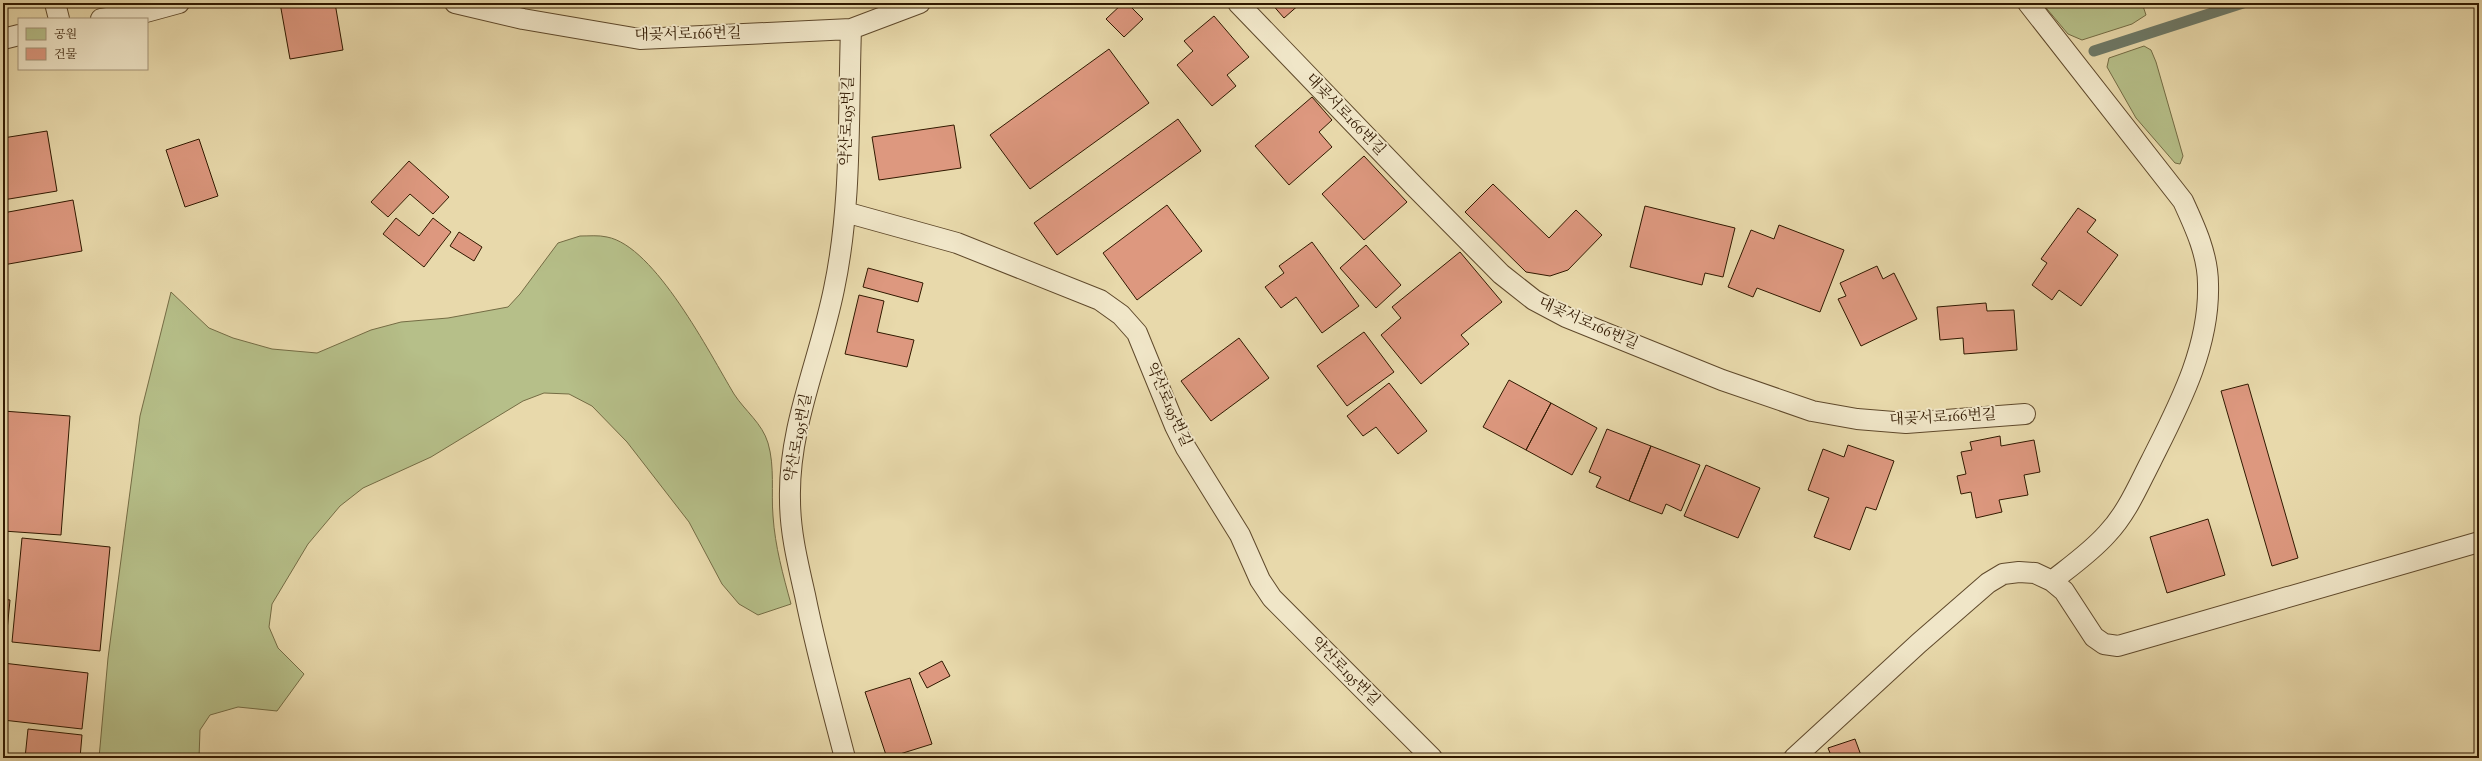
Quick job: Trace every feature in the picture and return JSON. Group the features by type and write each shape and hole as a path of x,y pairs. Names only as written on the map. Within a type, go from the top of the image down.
{"lane":[{"path":"55,3 58,18"},
{"path":"107,18 146,12 180,3"},
{"name":"대곶서로166번길","path":"455,3 523,11 640,39 851,29 920,3"},
{"name":"대곶서로166번길","path":"1238,3 1415,188 1501,274 1534,300 1566,317 1722,380 1812,411 1857,419 1906,423 2025,414"},
{"path":"2028,3 2182,201 2196,230 2206,264 2208,285 2206,316 2186,392 2129,505 2103,538 2052,581"},
{"name":"약산로195번길","path":"845,758 802,586 793,542 790,501 793,454 800,415 824,335 835,287 845,212 851,29"},
{"path":"3,39 18,35"},
{"name":"약산로195번길","path":"845,212 956,243 1100,300 1121,315 1137,333 1175,426 1186,448 1240,535 1260,580 1272,598 1432,758"},
{"path":"1794,758 1988,583 2003,574 2019,572 2034,573 2052,581 2064,591 2094,637 2104,644 2118,646 2479,542"}],"green space":[{"path":"2042,3 2142,3 2146,15 2132,24 2082,40 2068,34"},
{"path":"2144,46 2151,50 2156,62 2183,156 2180,164 2175,163 2136,118 2107,67 2109,58"},
{"path":"580,236 607,237 625,245 644,260 662,280 680,304 734,394 762,429 770,452 772,470 772,507 777,549 791,604 758,615 739,604 722,584 689,522 627,442 592,406 569,394 544,393 523,401 431,457 363,488 340,506 308,544 272,604 269,627 278,648 304,674 277,711 238,707 210,715 200,730 199,758 99,758 108,658 140,416 171,292 209,328 233,338 272,349 317,353 371,330 401,322 448,318 508,307 520,294 558,243"}],"building":[{"path":"280,3 335,3 343,50 290,59"},
{"path":"1123,3 1127,3 1143,19 1124,37 1106,19"},
{"path":"1271,3 1301,3 1284,18"},
{"path":"1214,16 1249,57 1227,75 1236,86 1212,106 1177,65 1193,51 1184,41"},
{"path":"1109,49 1149,103 1030,189 990,135"},
{"path":"1312,97 1332,120 1319,132 1332,147 1289,185 1255,146"},
{"path":"1178,119 1201,151 1057,255 1034,223"},
{"path":"954,125 961,168 879,180 872,137"},
{"path":"47,131 57,191 3,200 3,138"},
{"path":"199,139 218,196 185,207 166,150"},
{"path":"1364,156 1407,202 1364,240 1322,194"},
{"path":"409,161 449,197 433,214 410,194 388,217 371,202"},
{"path":"1493,184 1549,238 1576,210 1602,235 1568,270 1550,276 1526,272 1465,212"},
{"path":"73,200 82,251 3,265 3,213"},
{"path":"1167,205 1202,251 1137,300 1103,253"},
{"path":"1645,206 1735,228 1723,277 1705,273 1702,285 1630,267"},
{"path":"2078,208 2096,220 2087,232 2118,255 2081,306 2059,290 2052,300 2032,285 2047,263 2041,259"},
{"path":"396,218 419,236 433,218 451,232 424,267 383,234"},
{"path":"1779,225 1844,250 1820,312 1757,288 1753,297 1728,287 1751,230 1774,239"},
{"path":"459,232 482,247 474,261 450,246"},
{"path":"1312,242 1359,306 1322,333 1296,297 1281,308 1265,287 1284,273 1279,266"},
{"path":"1366,245 1401,285 1376,308 1340,268"},
{"path":"1460,252 1502,302 1461,335 1469,344 1421,384 1381,335 1401,318 1392,307"},
{"path":"1877,266 1883,279 1894,273 1917,319 1861,346 1838,299 1846,296 1840,283"},
{"path":"868,268 923,283 918,302 863,287"},
{"path":"859,295 884,301 877,332 914,340 907,367 845,354"},
{"path":"1986,303 1987,311 2014,310 2017,350 1964,354 1963,338 1940,340 1937,307"},
{"path":"1364,332 1394,372 1347,406 1317,366"},
{"path":"1239,338 1269,378 1211,421 1181,381"},
{"path":"1509,380 1551,403 1526,450 1483,427"},
{"path":"1389,383 1427,431 1398,454 1376,427 1363,436 1347,416"},
{"path":"2248,384 2298,558 2272,566 2221,391"},
{"path":"1551,403 1597,428 1572,475 1526,450"},
{"path":"3,411 70,416 61,535 3,531"},
{"path":"1607,429 1651,446 1629,501 1596,487 1601,477 1589,472"},
{"path":"2000,436 2001,446 2034,440 2040,472 2024,475 2028,495 1999,500 2002,512 1976,518 1971,492 1961,494 1957,476 1966,474 1961,452 1972,450 1970,442"},
{"path":"1848,445 1894,461 1876,510 1866,507 1850,550 1814,537 1829,498 1808,490 1823,449 1844,457"},
{"path":"1651,446 1700,465 1681,511 1666,504 1662,514 1629,501"},
{"path":"1706,465 1760,488 1738,538 1684,516"},
{"path":"2208,519 2225,575 2167,593 2150,537"},
{"path":"22,538 110,547 100,651 12,642"},
{"path":"3,599 10,600 6,641 3,641"},
{"path":"942,661 950,676 927,688 919,673"},
{"path":"3,663 88,673 82,729 3,720"},
{"path":"910,678 932,744 887,758 865,692"},
{"path":"28,729 82,735 80,758 25,758"},
{"path":"1855,739 1862,758 1832,758 1828,748"}],"waterway":[{"path":"2094,51 2243,3"}]}
